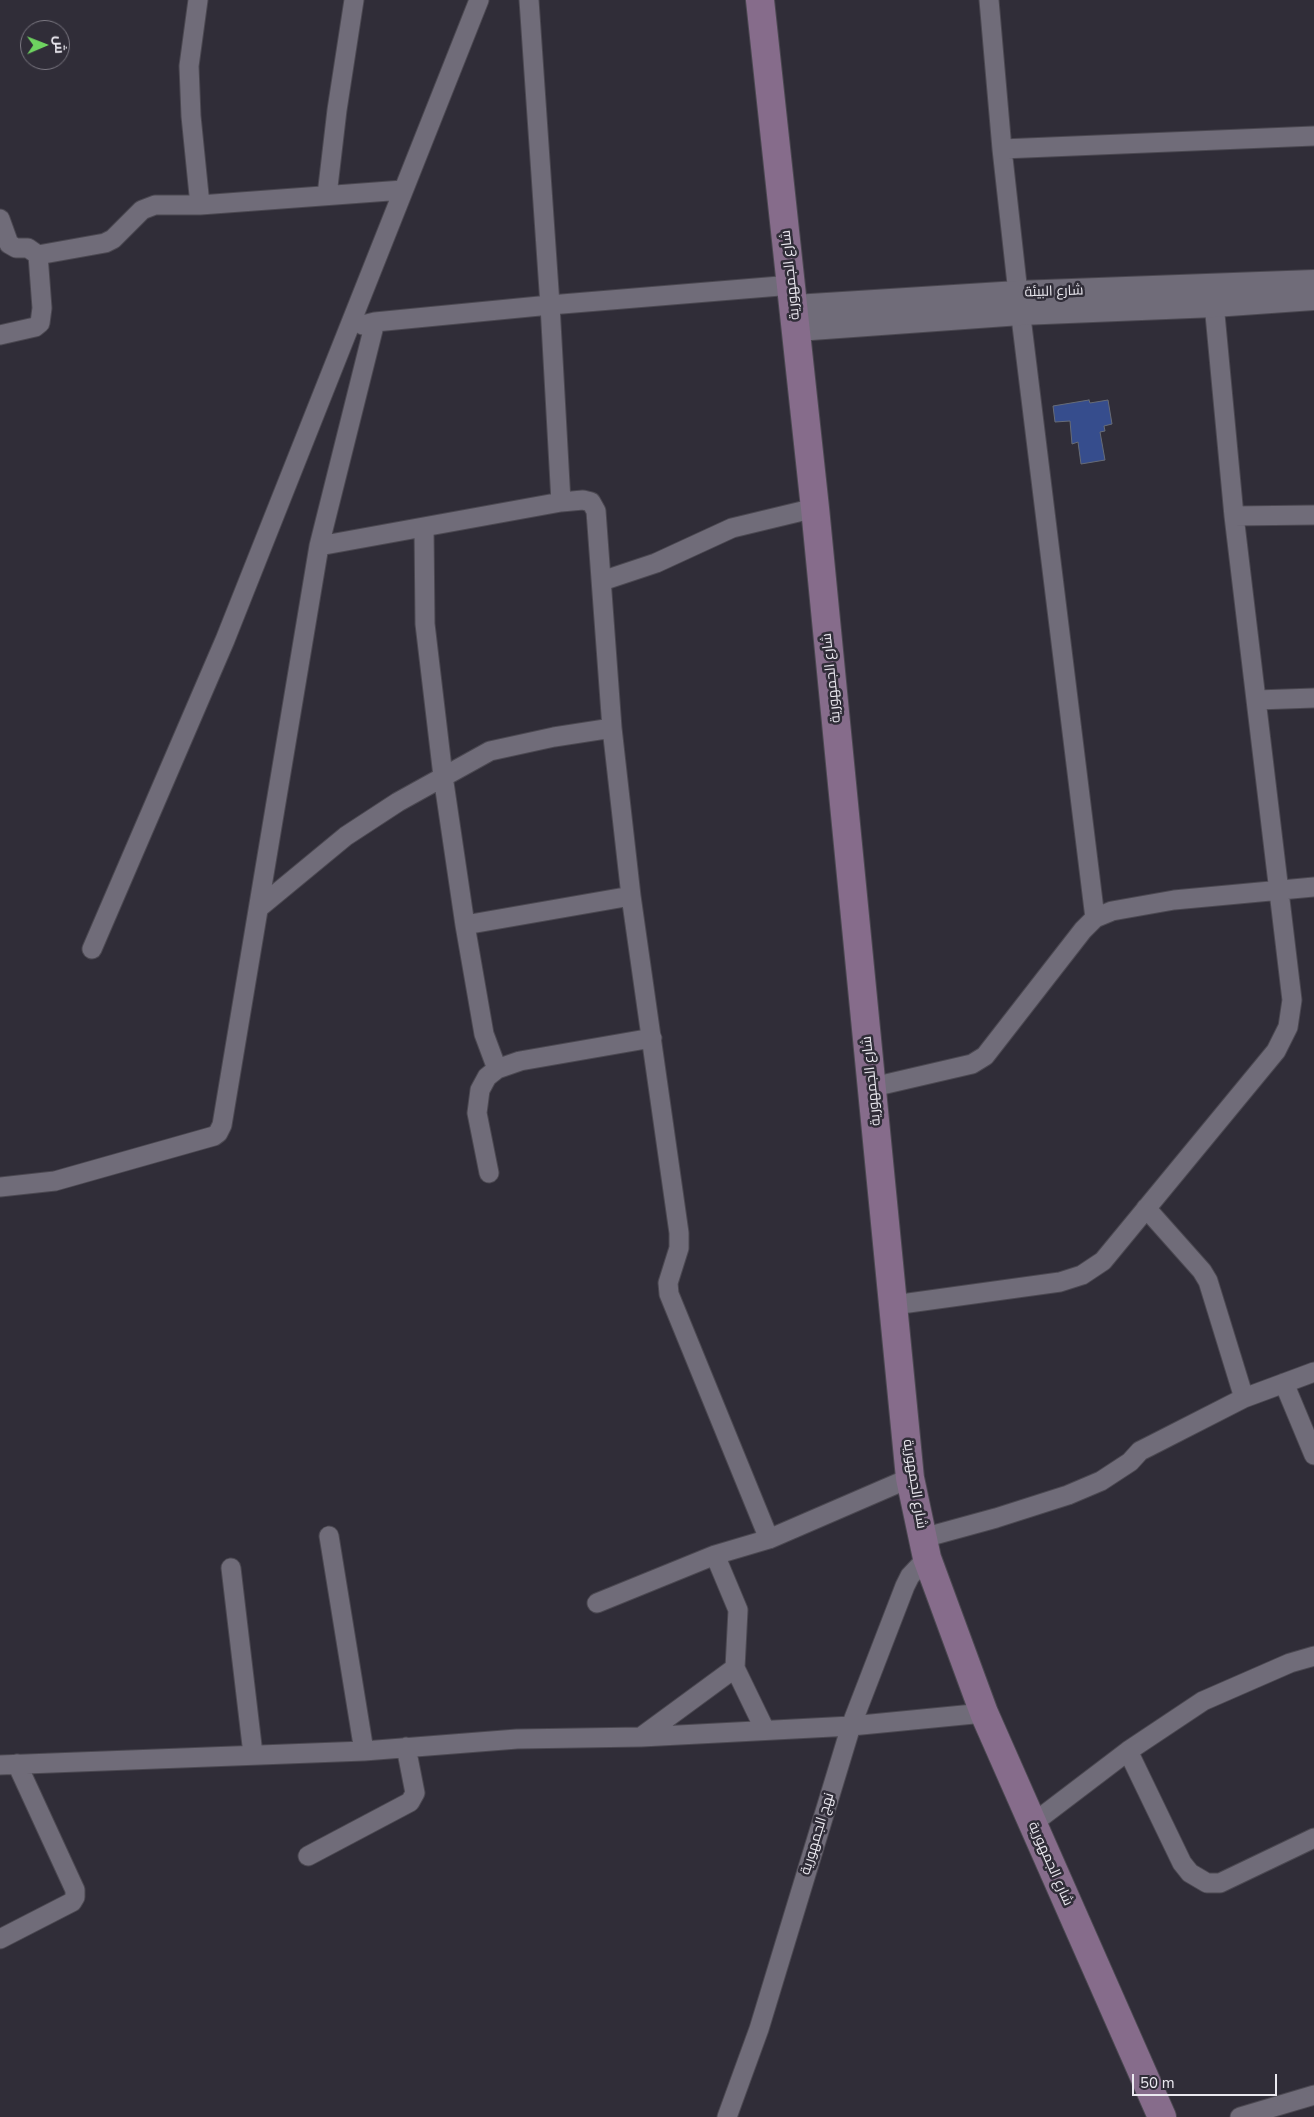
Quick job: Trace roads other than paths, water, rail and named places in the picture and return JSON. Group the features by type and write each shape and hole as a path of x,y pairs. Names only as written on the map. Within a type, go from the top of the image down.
{"main road":[{"name":"شارع الجمهورية","path":"760,0 795,307 910,1478 925,1548 984,1713 1162,2117"}],"street":[{"path":"198,0 189,66 191,116 200,204"},
{"path":"327,195 337,110 354,0"},
{"path":"92,949 225,640 478,0"},
{"path":"528,0 550,305 561,502"},
{"path":"989,0 1002,149 1019,303 1095,918"},
{"path":"1002,149 1314,136"},
{"path":"0,219 9,244 16,248 28,248 38,255 105,243 148,207 403,190"},
{"path":"0,335 35,327 40,323 42,308 38,255"},
{"name":"شارع البيئة","path":"1213,296 1314,282"},
{"path":"894,1304 1060,1282 1082,1275 1103,1261 1276,1051 1288,1026 1292,1000 1234,516 1213,296"},
{"name":"شارع البيئة","path":"795,307 1019,303 1213,296 1314,298"},
{"path":"348,330 375,322 550,305 795,307"},
{"path":"0,1187 55,1181 214,1136 222,1125 319,546 375,322"},
{"path":"319,546 561,502 583,500 591,502 596,511 612,728 632,896 679,1233 678,1248 668,1283 669,1294 769,1539"},
{"path":"602,581 656,563 732,528 815,508"},
{"path":"1234,516 1314,515"},
{"path":"424,528 425,624 443,776 465,925 484,1034 497,1069"},
{"path":"1257,700 1314,698"},
{"path":"260,907 346,836 443,776 490,751 554,737 612,728"},
{"path":"873,1087 972,1064 985,1056 1083,930 1095,918 1112,911 1174,900 1314,887"},
{"path":"465,925 632,896"},
{"path":"489,1173 477,1113 480,1090 487,1078 497,1069 520,1061 652,1038"},
{"path":"1146,1208 1205,1276 1244,1398"},
{"path":"925,1548 996,1518 1068,1495 1101,1481 1130,1462 1145,1449 1244,1398 1314,1372"},
{"path":"1284,1383 1314,1455"},
{"path":"597,1602 715,1555 769,1539 910,1478"},
{"path":"329,1536 364,1752"},
{"name":"نهج الجمهورية","path":"728,2117 759,2029 851,1726 910,1576 925,1548"},
{"path":"715,1555 738,1610 735,1668 765,1730"},
{"path":"231,1568 253,1754"},
{"path":"1032,1824 1128,1751 1203,1702 1290,1663 1314,1656"},
{"path":"641,1737 735,1668"},
{"path":"0,1939 72,1902 75,1897 75,1890 8,1764 253,1754 364,1752 518,1738 641,1737 851,1726 984,1713"},
{"path":"308,1856 410,1802 414,1793 406,1747"},
{"path":"1128,1751 1182,1863 1190,1874 1207,1883 1220,1884 1312,1845"},
{"path":"1240,2117 1314,2094"}]}
